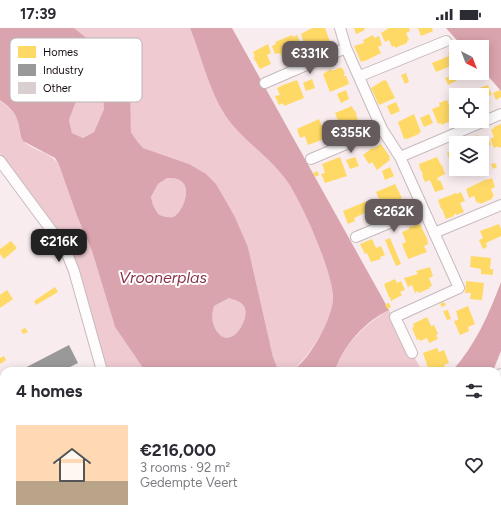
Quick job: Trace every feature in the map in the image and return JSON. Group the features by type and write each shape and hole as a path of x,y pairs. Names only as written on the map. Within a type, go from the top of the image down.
{"street":[{"path":"340,28 346,48 360,76 382,129 400,158 458,288 394,317 412,353"},
{"path":"360,76 446,41"},
{"path":"265,82 346,48"},
{"path":"400,158 501,114"},
{"path":"311,159 382,129"},
{"path":"0,161 54,234 68,256 74,271 101,367"},
{"path":"434,233 501,205"},
{"path":"356,237 423,209"}],"shaded area":[{"path":"74,28 190,28 223,112 238,132 277,169 291,187 315,236 328,272 332,287 333,299 329,317 313,347 307,356 296,367 277,367 273,357 248,247 235,217 225,201 189,164 143,148 131,132 131,122 127,102 142,102 142,38 87,38"},
{"path":"0,100 15,115 18,121 21,137 25,143 50,156 59,165 77,216 92,251 115,327 142,367 106,367 80,281 19,179 0,154"},
{"path":"76,102 103,102 104,109 94,132 83,138 72,133 69,120"},
{"path":"167,178 180,180 186,187 186,197 182,207 173,217 165,217 158,214 151,197 158,184"},
{"path":"229,298 240,302 243,305 245,316 243,324 239,330 228,338 222,336 216,330 213,324 212,315 214,306"},
{"path":"389,310 420,367 337,367 344,352 356,336"}],"water":[{"name":"Vroonerplas","path":"0,28 74,28 87,38 10,38 10,102 76,102 69,120 72,133 83,138 94,132 104,109 103,102 130,102 131,132 143,148 189,164 206,174 216,184 235,217 248,247 273,357 277,367 142,367 115,327 92,251 77,216 59,165 55,158 23,141 16,116 0,100","holes":["167,178 178,179 186,188 186,197 182,207 173,217 158,214 151,197 158,184","229,298 243,305 245,316 243,324 239,330 228,338 222,336 216,330 212,318 214,306"]},
{"path":"190,28 232,28 389,310 371,321 363,328 349,344 337,367 298,367 312,349 329,317 333,299 332,287 328,272 315,236 291,187 277,169 238,132 219,105"},
{"path":"446,28 501,28 501,91 489,77 489,40 457,40"},
{"path":"501,282 501,351 495,367 455,367 468,351 492,306"}],"building: Homes":[{"path":"312,28 325,28 330,42 312,50 309,42 304,43 301,34"},
{"path":"354,28 364,28 365,30 356,34"},
{"path":"389,28 409,28 410,31 406,33 409,40 407,43 395,48 395,46 392,47 389,40 385,42 381,33"},
{"path":"418,28 432,28 433,31 421,36"},
{"path":"292,35 293,37 297,35 301,44 296,46 300,53 297,54 298,56 286,61 285,59 283,60 280,53 275,54 272,46 276,44 275,42"},
{"path":"373,35 374,38 379,36 382,45 378,47 381,53 361,62 354,46 364,43 363,40"},
{"path":"268,44 271,53 267,55 271,64 260,69 253,57 255,57 253,52"},
{"path":"449,56 449,67 436,72 432,63"},
{"path":"341,67 349,84 330,92 323,74 331,69 332,71"},
{"path":"406,73 409,82 405,84 401,75"},
{"path":"449,77 449,80 456,81 448,85 445,78"},
{"path":"312,79 315,88 306,91 303,83"},
{"path":"297,80 304,98 284,106 283,103 279,105 275,96 280,95 277,88"},
{"path":"386,80 395,98 379,105 371,88"},
{"path":"488,85 492,95 489,96 489,88 479,88"},
{"path":"346,90 349,99 341,103 337,94"},
{"path":"500,90 501,97 496,100 493,93"},
{"path":"447,100 449,104 449,122 441,125 441,123 438,124 432,109 440,106 439,103"},
{"path":"396,102 400,111 391,115 387,106"},
{"path":"352,106 354,111 355,110 359,124 356,125 357,127 346,132 345,130 342,131 335,113"},
{"path":"414,114 421,132 404,139 398,122"},
{"path":"429,114 433,123 424,127 420,118"},
{"path":"319,119 326,136 323,137 324,139 308,145 305,136 300,138 297,129"},
{"path":"334,120 338,129 329,133 325,124"},
{"path":"501,124 501,147 498,148 498,146 494,148 490,139 494,137 491,130"},
{"path":"381,144 390,157 390,160 377,170 372,162 369,164 363,155 372,148 373,149"},
{"path":"340,157 347,176 325,183 321,174 325,173 322,164"},
{"path":"355,157 359,166 350,169 346,160"},
{"path":"437,157 445,174 437,178 438,181 440,180 444,189 435,192 430,180 425,182 419,164"},
{"path":"495,163 497,167 493,169 491,164"},
{"path":"390,167 394,176 385,180 382,171"},
{"path":"317,171 319,175 315,177 313,173"},
{"path":"492,178 495,187 491,189 494,196 492,199 480,204 479,202 477,203 474,196 469,198 466,189"},
{"path":"395,184 402,198 403,204 384,211 376,192"},
{"path":"461,192 465,201 460,203 464,212 456,215 454,214 454,216 446,219 438,200"},
{"path":"373,200 377,208 372,210 369,201"},
{"path":"367,201 371,210 354,218 355,221 348,224 343,211"},
{"path":"420,224 427,239 428,244 424,246 427,252 408,259 402,244 406,242 402,232 409,229 409,227"},
{"path":"499,224 501,236 486,243 487,247 483,249 479,240 483,238 480,231"},
{"path":"390,238 401,264 396,266 385,240"},
{"path":"372,239 376,248 381,246 385,255 380,257 381,259 371,262 367,253 365,254 360,244"},
{"path":"11,241 17,248 4,259 0,254 0,249"},
{"path":"471,256 491,258 490,269 493,269 493,275 481,274 481,269 470,267"},
{"path":"430,267 433,276 429,278 432,286 419,293 418,291 415,293 412,285 408,287 404,278 418,274 416,271"},
{"path":"395,279 397,283 401,281 405,290 400,292 402,295 391,301 384,284"},
{"path":"466,281 484,283 482,300 470,299 471,293 465,293"},
{"path":"55,287 58,292 36,305 34,301"},
{"path":"7,290 13,299 0,308 0,295"},
{"path":"444,302 446,305 442,307 440,304"},
{"path":"389,303 391,307 387,309 385,304"},
{"path":"468,306 475,324 468,327 469,331 460,335 454,321 458,320 456,311"},
{"path":"448,310 451,319 447,320 443,311"},
{"path":"427,317 431,326 434,325 438,334 436,335 438,339 429,343 427,338 420,341 419,339 417,340 412,328 414,327 413,324"},
{"path":"25,328 28,332 23,334 21,330"},
{"path":"437,348 439,352 444,350 449,363 444,365 445,367 428,367 423,353"},
{"path":"4,356 6,360 0,364 0,358"}],"building: Industry":[{"path":"69,345 78,363 70,367 27,367"}]}
